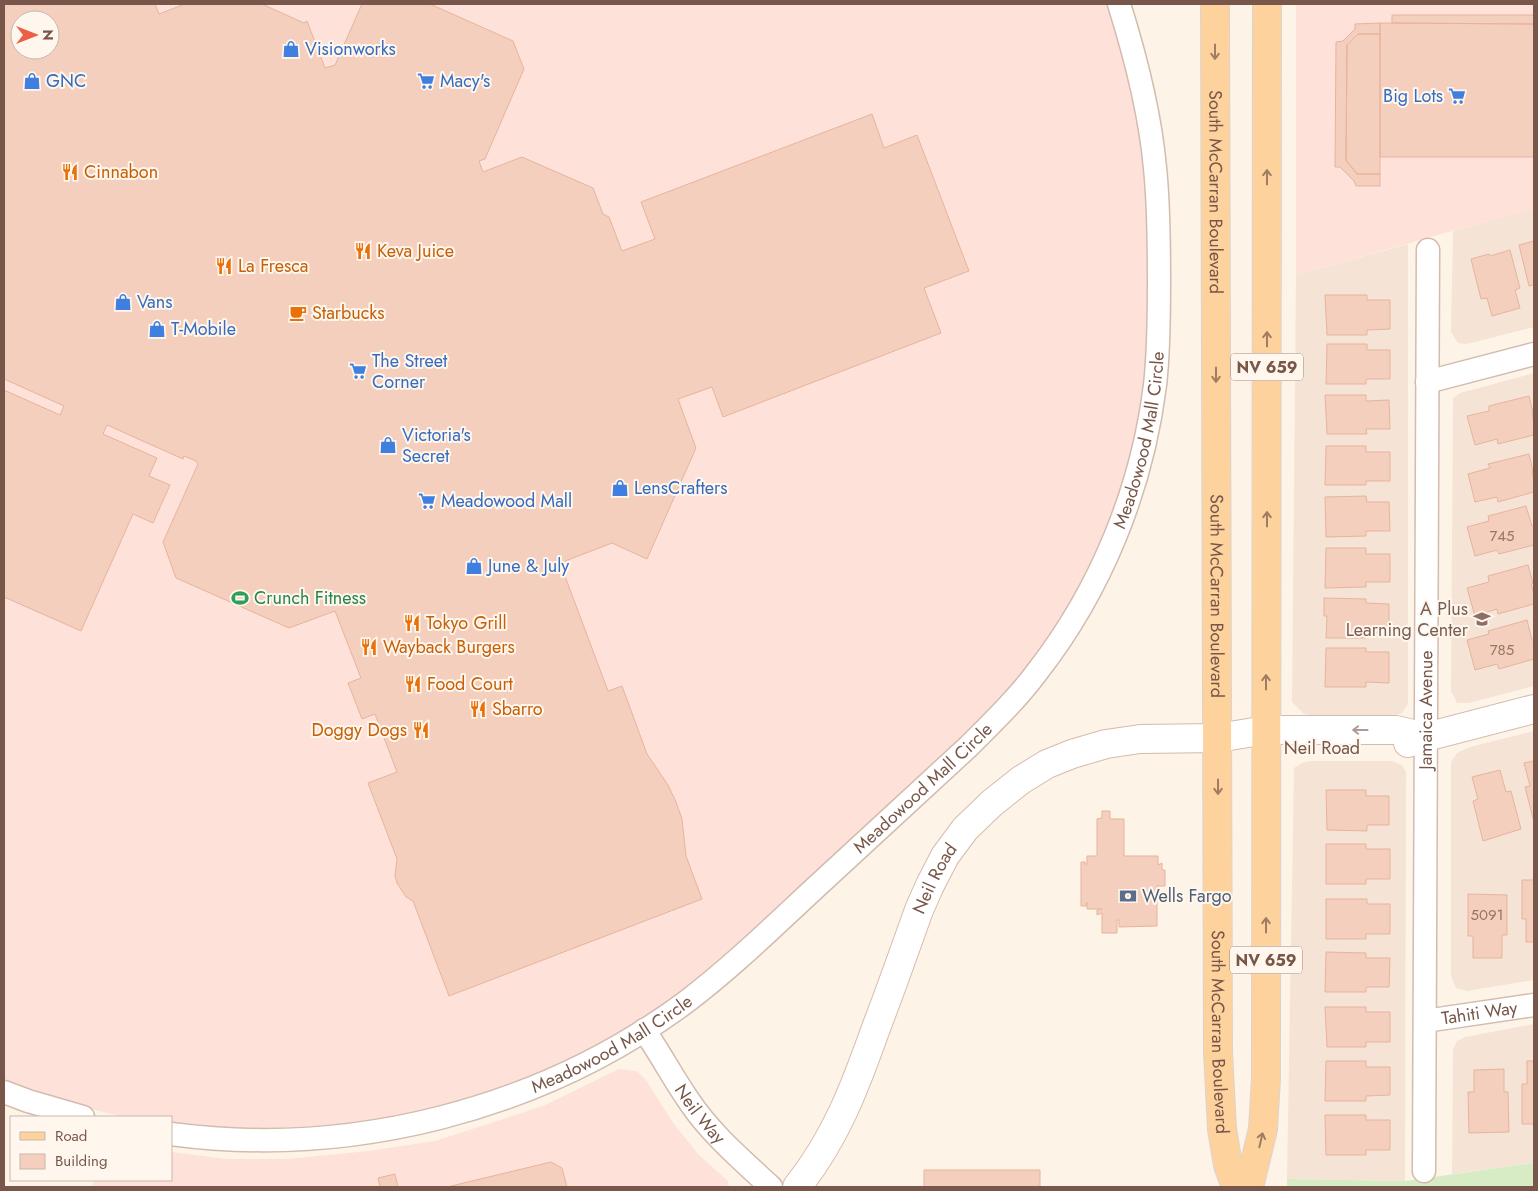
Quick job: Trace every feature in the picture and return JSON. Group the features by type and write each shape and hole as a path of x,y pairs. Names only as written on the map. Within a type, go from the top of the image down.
{"main road":[{"name":"South McCarran Boulevard","path":"1215,4 1218,1052 1222,1129 1228,1165 1236,1187"},
{"name":"NV 659","path":"1249,1187 1263,1129 1266,1078 1267,4"}],"street":[{"name":"Meadowood Mall Circle","path":"172,1134 252,1140 317,1138 375,1131 431,1120 487,1104 540,1084 594,1059 644,1030 685,1002 729,968 1004,712 1037,672 1067,629 1096,580 1117,533 1133,487 1155,385 1159,331 1159,222 1155,166 1136,58 1119,4"},
{"name":"Jamaica Avenue","path":"1424,1171 1428,250"},
{"path":"1427,382 1534,354"},
{"name":"Neil Road","path":"796,1187 823,1152 846,1109 919,910 945,856 965,829 1020,780 1047,764 1072,754 1106,744 1140,739 1266,739 1385,748 1534,709"},
{"name":"Tahiti Way","path":"1425,1021 1534,1005"},
{"name":"Neil Way","path":"644,1030 689,1102 713,1132 771,1187"},
{"path":"4,1092 80,1116"}],"shaded area":[{"path":"4,4 1112,4 1148,164 1148,410 1094,569 1038,657 988,720 736,954 642,1020 530,1079 470,1104 307,1131 224,1131 172,1124 172,1116 119,1116 47,1098 4,1081"},
{"path":"1296,4 1534,4 1534,208 1296,275"},
{"path":"1534,208 1534,327 1467,344 1458,343 1451,332 1453,231"},
{"path":"1408,244 1408,704 1402,713 1392,716 1316,716 1304,714 1292,702 1296,275"},
{"path":"1534,373 1534,686 1469,703 1457,703 1451,691 1453,398 1460,393"},
{"path":"1534,731 1534,980 1467,991 1456,988 1451,976 1451,762 1457,753 1470,747"},
{"path":"1310,761 1392,761 1402,765 1406,772 1405,1181 1287,1179 1294,768"},
{"path":"1534,1024 1534,1163 1452,1174 1453,1049 1457,1041 1465,1037"},
{"path":"619,1069 637,1071 646,1080 674,1124 699,1155 728,1181 729,1187 92,1187 93,1181 172,1181 172,1152 226,1159 287,1159 368,1151 435,1141 543,1106"}],"green space":[{"path":"1534,1163 1534,1187 1287,1187 1287,1179 1405,1181"}],"building":[{"name":"Meadowood Mall","path":"4,4 155,4 159,14 185,4 262,4 304,23 307,21 325,68 335,65 362,4 430,4 513,41 524,69 485,159 479,161 483,172 522,157 593,188 603,214 609,217 622,251 655,239 641,202 872,114 884,148 917,135 969,271 924,288 941,333 723,417 712,387 678,399 696,448 647,559 612,543 560,563 608,691 622,686 647,754 668,785 676,802 682,819 686,856 702,899 449,996 413,901 406,897 397,883 395,876 397,859 368,783 397,772 375,714 362,719 348,683 361,678 335,611 289,628 176,578 163,542 198,464 196,461 184,456 183,459 107,425 103,434 157,458 149,476 170,485 153,523 133,514 81,631 4,597 4,390 60,415 64,406 4,379"},
{"path":"1392,15 1534,15 1534,24 1392,23"},
{"name":"Big Lots","path":"1380,23 1534,24 1534,157 1380,157"},
{"path":"1380,23 1380,34 1358,34 1347,45 1346,160 1357,174 1380,174 1380,186 1356,186 1354,181 1340,167 1335,167 1336,42 1343,41 1355,29 1355,24"},
{"path":"1358,34 1380,34 1380,174 1357,174 1346,160 1347,45"},
{"path":"1534,241 1534,285 1529,286 1519,245"},
{"path":"1510,250 1520,288 1515,290 1520,308 1492,316 1487,298 1481,299 1471,259"},
{"path":"1325,295 1367,295 1367,300 1390,300 1390,329 1367,330 1367,335 1327,335"},
{"path":"1327,344 1367,344 1367,350 1390,350 1390,379 1366,379 1366,384 1326,384"},
{"path":"1325,395 1366,395 1366,401 1389,400 1390,429 1366,429 1367,434 1327,434"},
{"path":"1529,396 1533,413 1534,435 1498,444 1497,439 1475,445 1467,416 1489,411 1489,406"},
{"path":"1326,446 1366,446 1366,452 1390,452 1390,481 1366,481 1366,485 1325,485"},
{"path":"1529,454 1533,471 1534,492 1498,502 1497,497 1475,502 1468,474 1490,468 1488,464"},
{"path":"1366,496 1367,502 1389,502 1390,531 1366,531 1366,536 1326,537 1325,497"},
{"path":"1526,506 1532,526 1534,526 1534,545 1499,554 1497,550 1475,556 1467,527 1489,521 1488,516"},
{"path":"1326,548 1366,548 1366,554 1390,554 1390,582 1366,582 1366,587 1325,588"},
{"path":"1528,565 1533,583 1531,584 1534,604 1498,614 1497,609 1475,616 1467,588 1489,582 1488,576"},
{"path":"1324,598 1366,599 1366,603 1389,604 1389,633 1366,633 1366,638 1326,638 1327,616 1324,616"},
{"path":"1527,620 1532,640 1534,640 1534,659 1499,669 1497,664 1475,670 1467,640 1489,634 1488,631"},
{"path":"1326,648 1366,648 1366,652 1389,652 1389,683 1366,682 1366,687 1325,687"},
{"path":"1534,761 1534,822 1525,787 1530,786 1524,763"},
{"path":"1500,770 1506,792 1511,791 1521,829 1483,841 1473,801 1478,799 1472,777"},
{"path":"1326,790 1366,790 1366,796 1389,796 1389,825 1367,825 1367,831 1327,830"},
{"path":"1102,811 1110,811 1110,819 1124,819 1124,856 1158,856 1158,865 1162,863 1162,870 1165,870 1165,886 1157,886 1157,926 1119,927 1119,920 1117,920 1117,933 1102,933 1102,913 1097,915 1097,910 1102,909 1087,909 1087,902 1086,906 1081,906 1081,862 1087,864 1087,856 1097,856 1097,819 1102,818"},
{"path":"1326,844 1366,844 1366,849 1390,849 1390,879 1366,879 1366,884 1326,884"},
{"path":"1522,880 1534,880 1534,942 1526,942 1526,919 1522,919"},
{"path":"1468,894 1507,895 1507,935 1502,935 1502,958 1473,958 1473,936 1468,936"},
{"path":"1326,899 1367,899 1367,904 1390,904 1390,934 1366,934 1366,939 1326,939"},
{"path":"1326,952 1366,953 1366,958 1390,958 1389,987 1366,987 1366,992 1325,992"},
{"path":"1325,1007 1366,1007 1366,1012 1390,1012 1390,1042 1366,1042 1366,1047 1327,1047"},
{"path":"1326,1061 1366,1061 1366,1067 1390,1067 1390,1095 1366,1096 1366,1101 1325,1101"},
{"path":"1527,1061 1534,1061 1534,1124 1522,1124 1522,1084 1527,1084"},
{"path":"1504,1069 1504,1092 1508,1092 1509,1132 1469,1133 1468,1092 1474,1092 1474,1070"},
{"path":"1325,1115 1366,1115 1366,1120 1390,1120 1390,1150 1366,1150 1366,1155 1326,1155"},
{"path":"551,1162 562,1168 567,1187 447,1187"},
{"path":"924,1170 1040,1170 1040,1187 924,1187"},
{"path":"395,1174 398,1187 380,1187 378,1178"}],"place":[{"name":"Visionworks","path":"291,49"},
{"name":"GNC","path":"32,81"},
{"name":"Macy's","path":"426,81"},
{"name":"Big Lots","path":"1457,96"},
{"name":"Cinnabon","path":"70,172"},
{"name":"Keva Juice","path":"363,251"},
{"name":"La Fresca","path":"224,266"},
{"name":"Vans","path":"123,302"},
{"name":"Starbucks","path":"298,313"},
{"name":"T-Mobile","path":"157,329"},
{"name":"The Street Corner","path":"358,371"},
{"name":"Victoria's Secret","path":"388,445"},
{"name":"LensCrafters","path":"620,488"},
{"name":"Meadowood Mall","path":"427,501"},
{"name":"June & July","path":"474,566"},
{"name":"Crunch Fitness","path":"240,598"},
{"name":"A Plus Learning Center","path":"1482,619"},
{"name":"Tokyo Grill","path":"412,623"},
{"name":"Wayback Burgers","path":"369,647"},
{"name":"Food Court","path":"413,684"},
{"name":"Sbarro","path":"478,709"},
{"name":"Doggy Dogs","path":"421,730"},
{"name":"Wells Fargo","path":"1128,896"}]}
